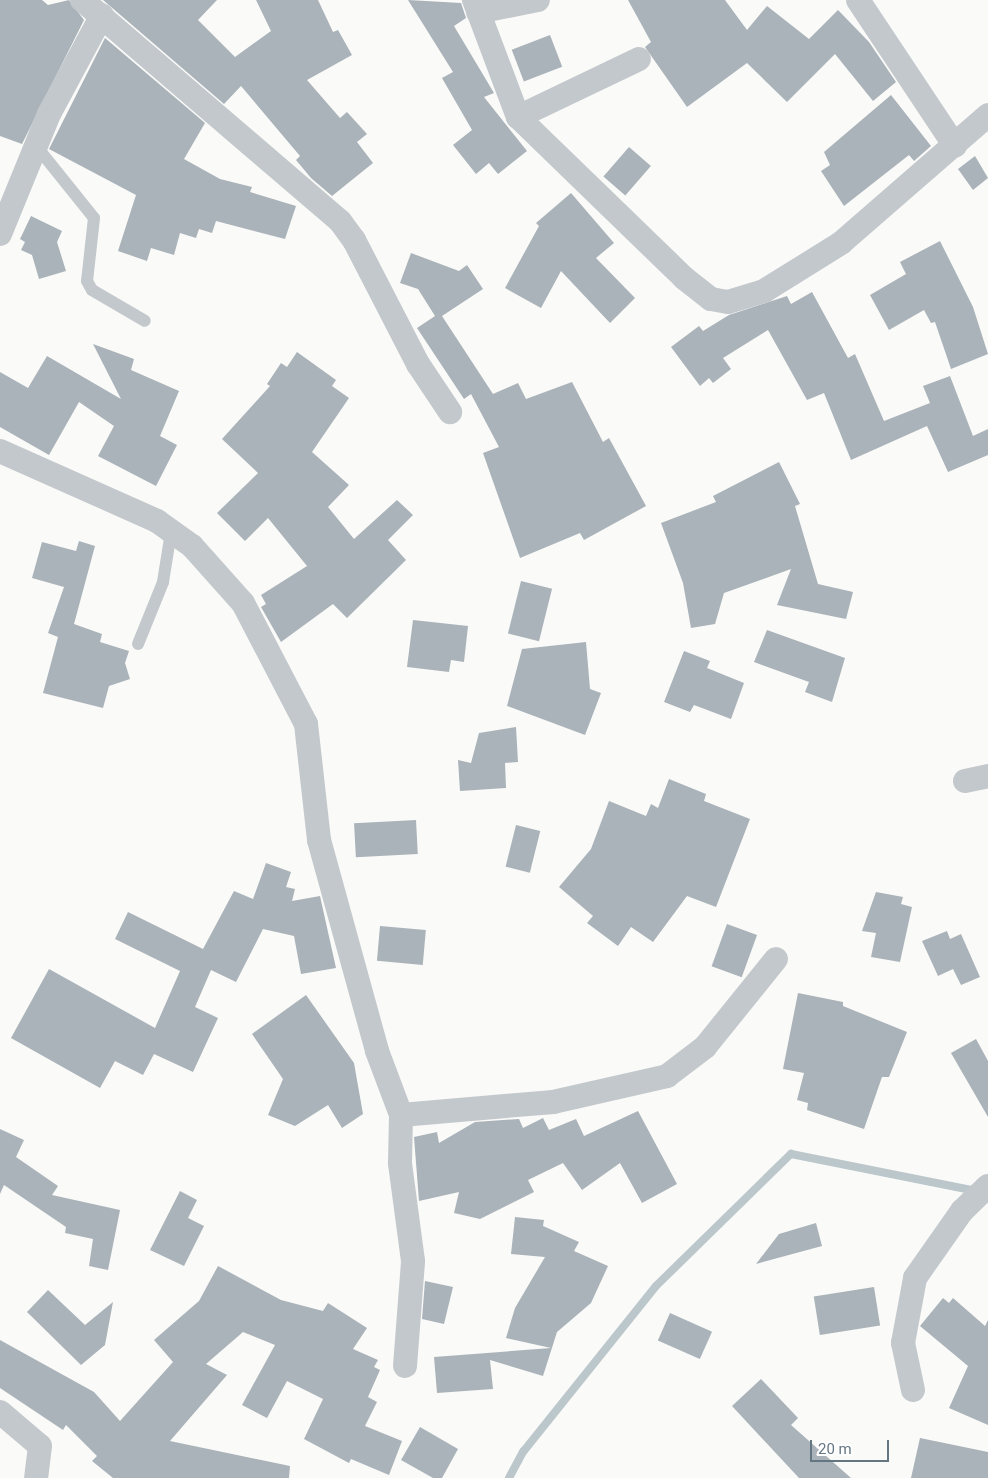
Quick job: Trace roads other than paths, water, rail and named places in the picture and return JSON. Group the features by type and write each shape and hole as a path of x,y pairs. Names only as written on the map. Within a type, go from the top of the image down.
{"street":[{"path":"82,0 102,15 340,221 354,240 418,364 450,412"},
{"path":"538,0 476,6 518,117 684,278 710,299 728,302 764,291 841,242 956,146 988,115"},
{"path":"858,0 956,146"},
{"path":"0,234 60,91 102,15"},
{"path":"518,117 639,58"},
{"path":"0,451 138,510 192,546 243,603 306,724 319,840 377,1051 401,1115 400,1163 413,1261 405,1366"},
{"path":"965,781 988,776"},
{"path":"401,1115 553,1102 667,1076 705,1047 776,959"},
{"path":"914,1390 903,1343 915,1278 962,1211 988,1186"},
{"path":"0,1412 40,1446 36,1478"}],"lane":[{"path":"37,148 94,218 87,281 92,290 145,321"},
{"path":"138,644 163,582 171,532"}],"waterway":[{"path":"509,1478 523,1452 656,1286 791,1154 976,1191"}]}
